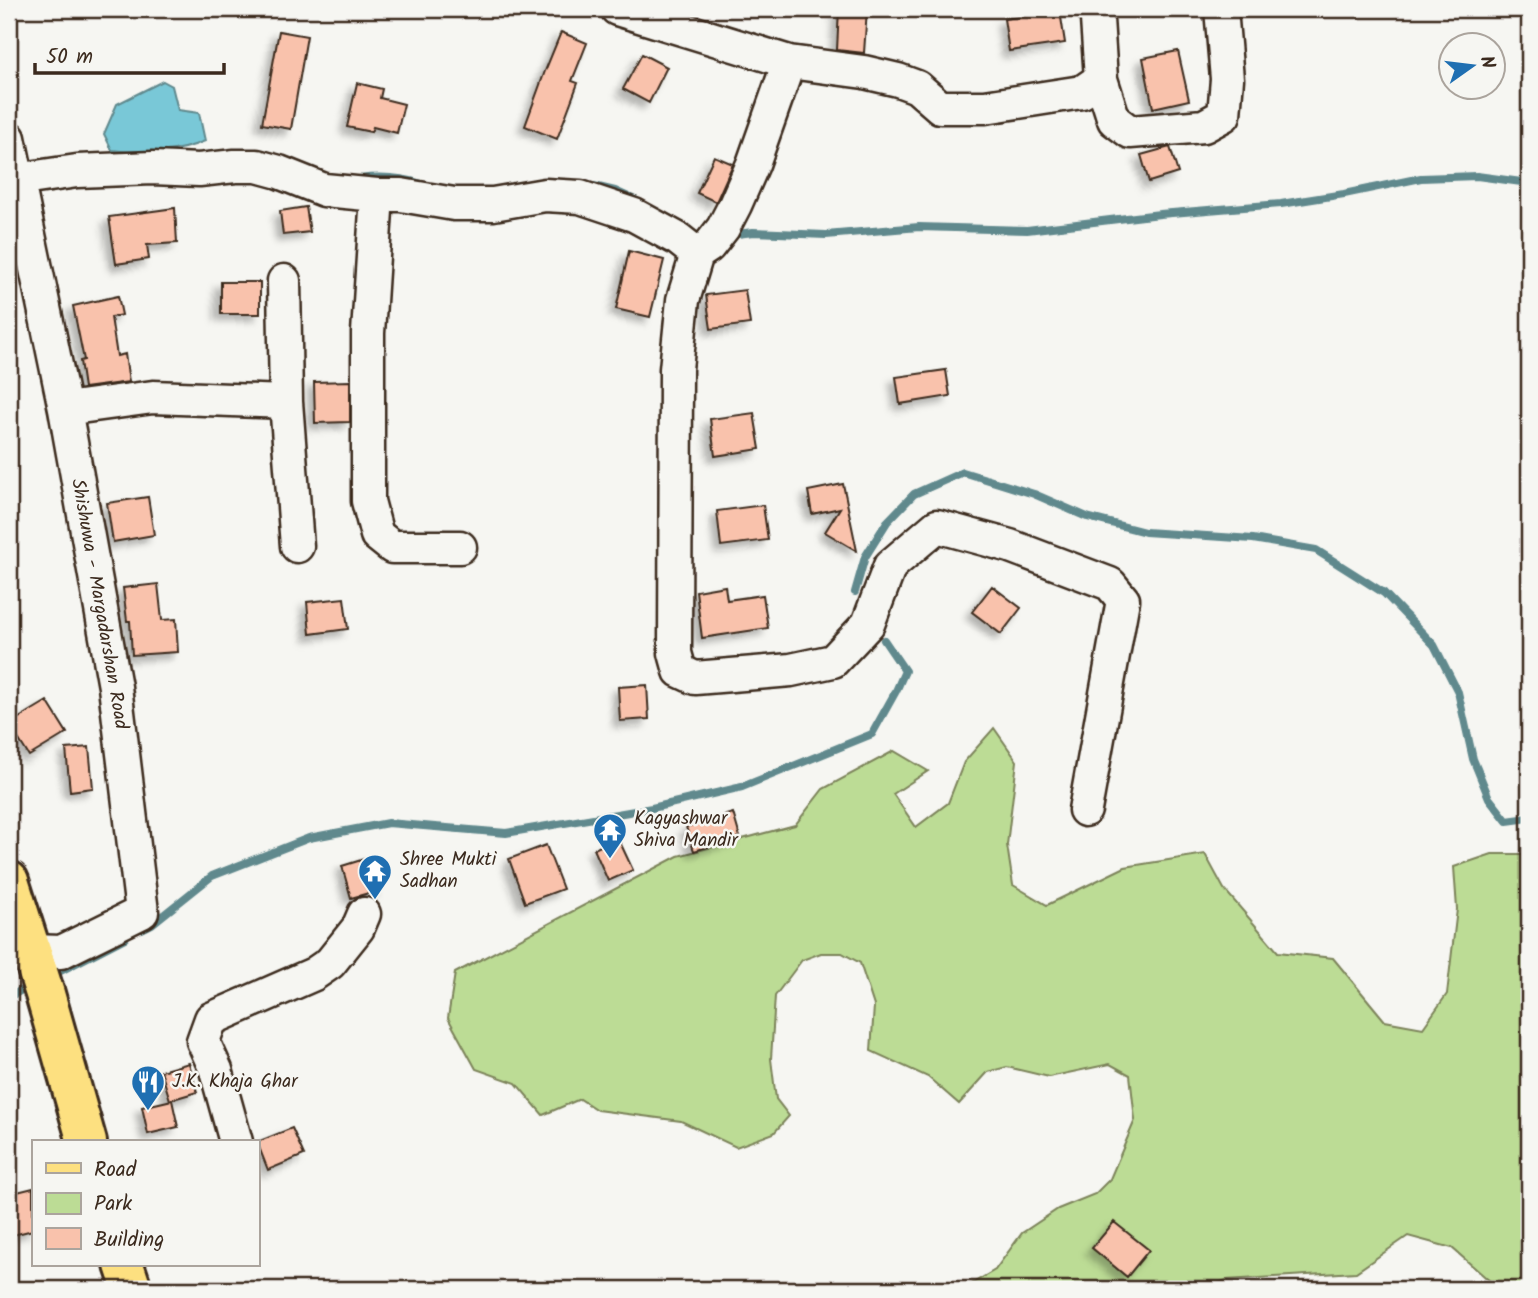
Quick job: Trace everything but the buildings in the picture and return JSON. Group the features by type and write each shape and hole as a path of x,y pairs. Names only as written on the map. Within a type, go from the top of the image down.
{"main road":[{"path":"9,881 45,994 86,1140"},
{"path":"124,1266 132,1289"}],"street":[{"path":"1095,9 1101,79 1114,120 1130,132 1205,126 1224,115 1227,79 1220,9"},
{"path":"623,10 789,62 864,72 898,80 917,87 940,107 985,107 1082,92 1101,79"},
{"path":"789,62 753,164 735,205 710,242 683,300 676,369 674,653 680,671 695,678 791,670 833,661 868,624 890,566 937,526 1010,546 1110,584 1123,600 1085,810"},
{"path":"12,164 77,171 153,168 199,170 257,166 324,190 401,195 454,204 493,204 545,195 580,197 634,215 678,239 710,242"},
{"name":"Shishuwa - Margadarshan Road","path":"12,164 65,409 115,687 142,912 61,952 32,951"},
{"path":"377,195 368,333 368,501 377,535 391,547 460,547"},
{"path":"284,281 286,402 297,546"},
{"path":"65,409 153,397 286,402"},
{"path":"235,1140 216,1070 203,1041 211,1019 314,974 330,963 358,928 364,914"}],"green space":[{"path":"994,728 1017,761 1007,845 1013,885 1047,905 1125,867 1205,854 1224,889 1278,952 1333,958 1385,1021 1423,1028 1447,994 1457,909 1454,867 1492,854 1529,854 1529,1289 1499,1289 1452,1248 1408,1236 1356,1272 1226,1280 1202,1289 963,1289 995,1270 1022,1233 1058,1209 1095,1194 1110,1179 1135,1120 1130,1075 1110,1064 1049,1077 1007,1067 988,1072 959,1104 928,1077 871,1051 874,1006 860,963 842,953 821,953 802,960 775,996 771,1059 776,1099 789,1116 774,1133 736,1147 681,1121 597,1110 580,1099 543,1115 516,1083 476,1069 448,1018 455,973 678,856 795,825 823,789 894,751 928,771 893,794 916,827 948,803 964,762"}],"water":[{"path":"163,81 172,86 178,110 199,113 205,141 159,152 112,150 104,134 117,104"}],"waterway":[{"path":"730,235 753,232 826,235 919,227 1027,230 1160,214 1281,204 1421,178 1477,176 1529,183"},
{"path":"359,179 390,178 422,184"},
{"path":"594,186 615,191 637,201"},
{"path":"855,592 865,557 887,522 914,494 963,472 1034,494 1087,517 1145,532 1253,539 1316,550 1384,593 1434,645 1458,692 1473,759 1489,798 1507,821 1529,818"},
{"path":"142,929 212,876 309,838 388,823 506,833 652,808 742,787 872,734 905,671 884,640"},
{"path":"49,977 125,938"},
{"path":"9,997 31,985"}],"place":[{"name":"Kagyashwar Shiva Mandir","path":"610,860"},
{"name":"Shree Mukti Sadhan","path":"375,901"},
{"name":"J.K. Khaja Ghar","path":"148,1112"}]}
